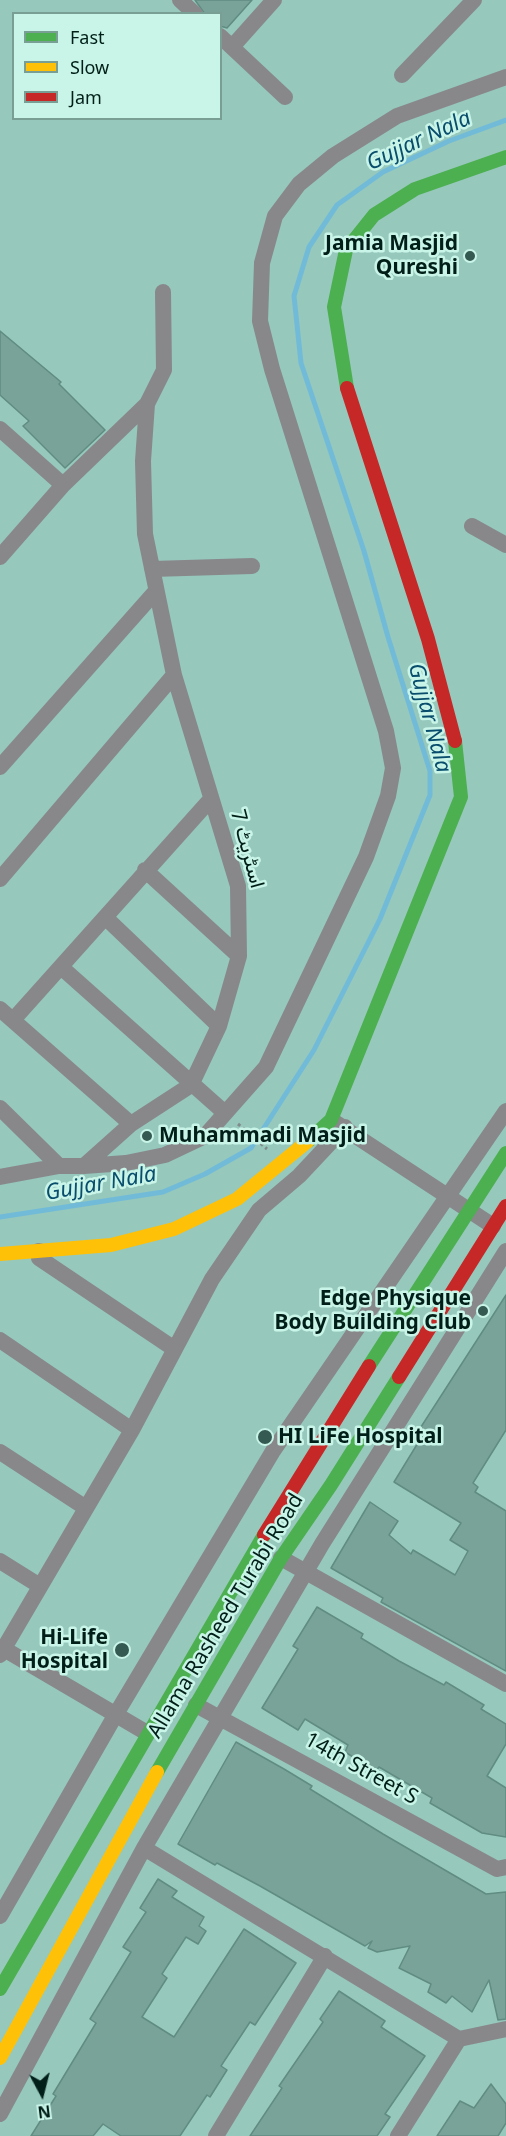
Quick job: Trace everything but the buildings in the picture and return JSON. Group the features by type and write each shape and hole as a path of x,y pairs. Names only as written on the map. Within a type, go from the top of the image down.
{"main road":[{"path":"0,1254 111,1245 174,1229 237,1199 338,1124 461,796 456,744 428,639 343,376 333,307 346,250 374,215 415,189 506,157"},
{"name":"Allama Rasheed Turabi Road","path":"0,1989 289,1491 506,1153"},
{"name":"Allama Rasheed Turabi Road","path":"0,2058 196,1705 281,1558 499,1230 506,1206"}],"street":[{"path":"180,0 193,12"},
{"path":"274,0 226,41 285,97"},
{"path":"402,75 474,0"},
{"path":"0,1177 60,1166 126,1163 165,1155 205,1136 228,1116 266,1067 299,1002 366,857 388,796 393,768 386,731 272,369 260,321 262,263 275,216 299,184 333,156 397,116 506,77"},
{"name":"اسٹریٹ 7","path":"0,557 63,485 147,404 164,370 163,292"},
{"name":"اسٹریٹ 7","path":"147,404 143,461 145,534 174,675 210,800 238,885 239,956 219,1026 190,1085"},
{"path":"0,429 63,485"},
{"path":"472,526 506,545"},
{"path":"152,569 252,566"},
{"path":"0,767 156,591"},
{"path":"0,879 174,675"},
{"path":"131,1124 6,1014 61,968 145,870 210,800"},
{"path":"145,870 239,956"},
{"path":"106,918 219,1026"},
{"path":"61,968 190,1085 228,1116"},
{"path":"84,1166 131,1124 190,1085"},
{"path":"0,1108 60,1166"},
{"path":"0,1916 116,1714 273,1451 446,1195 506,1111"},
{"path":"147,1733 2,1652 132,1431 173,1348 212,1279 259,1210 299,1176 338,1124 499,1230"},
{"path":"284,1163 299,1176"},
{"path":"39,1251 39,1258 173,1348"},
{"path":"0,2114 144,1848 306,1571 427,1374 506,1251"},
{"path":"0,1341 132,1431"},
{"path":"0,1452 86,1508"},
{"path":"281,1558 506,1684"},
{"path":"0,1561 40,1586"},
{"name":"14th Street S","path":"196,1705 497,1869 506,1867"},
{"path":"144,1848 459,2038 506,2028"},
{"path":"216,2136 325,1956"},
{"path":"398,2136 459,2038"}],"path":[{"path":"228,1116 268,1150"}],"waterway":[{"name":"Gujjar Nala","path":"0,1217 163,1192 205,1174 251,1148 314,1050 380,919 430,795 430,771 364,551 301,363 294,296 309,247 337,205 383,172 449,141 506,120"}],"traffic: fast":[{"path":"347,388 334,307 346,250 374,215 415,189 506,157"},
{"path":"308,1141 331,1120 461,797 455,741"},
{"path":"369,1366 506,1153"},
{"path":"157,1772 281,1558 331,1485 399,1377"},
{"path":"0,1989 264,1535"}],"traffic: slow":[{"path":"0,1254 111,1245 174,1229 237,1199 308,1141"},
{"path":"0,2058 157,1772"}],"traffic: jam":[{"path":"347,388 428,639 455,741"},
{"path":"399,1377 506,1206"},
{"path":"264,1535 369,1366"}],"place":[{"name":"Jamia Masjid Qureshi","path":"470,256"},
{"name":"Muhammadi Masjid","path":"147,1136"},
{"name":"Edge Physique Body Building Club","path":"483,1311"},
{"name":"HI LiFe Hospital","path":"265,1437"},
{"name":"Hi-Life Hospital","path":"122,1650"}]}
